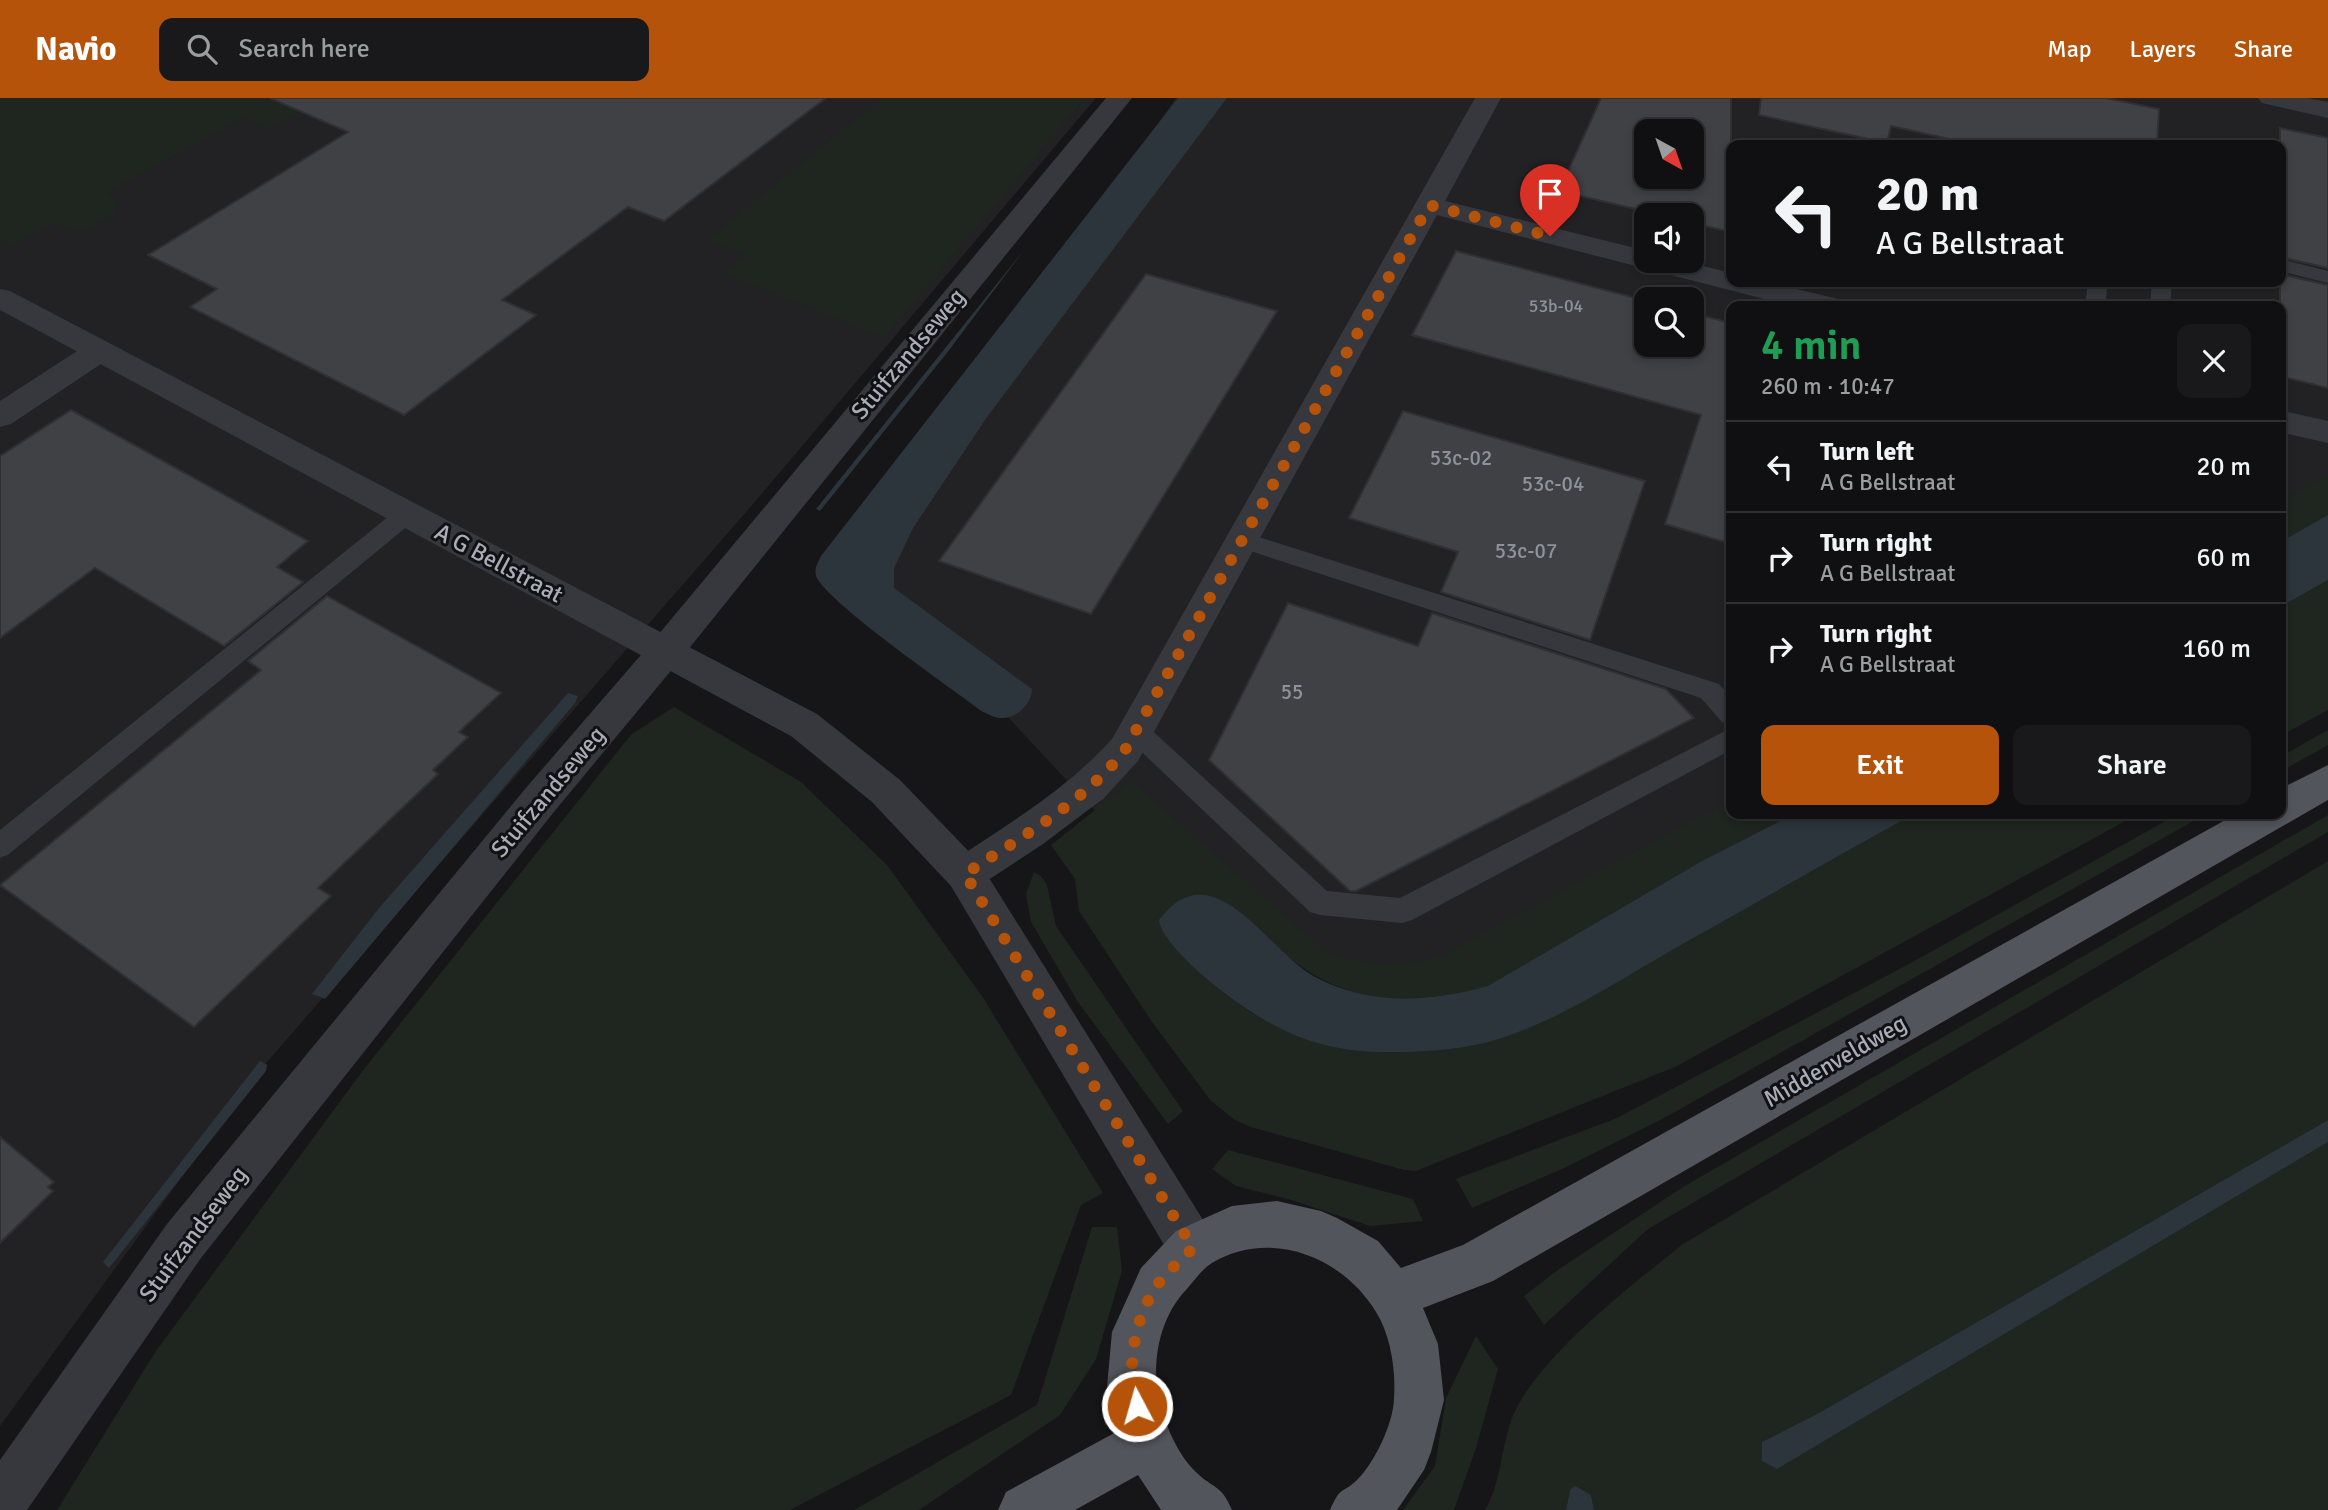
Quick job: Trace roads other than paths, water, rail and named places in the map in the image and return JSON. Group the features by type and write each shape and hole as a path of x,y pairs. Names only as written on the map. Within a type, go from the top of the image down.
{"main road":[{"path":"2286,805 2328,781"},
{"name":"Middenveldweg","path":"1393,1295 1476,1264 2261,819"},
{"path":"1206,1510 1178,1491 1146,1443 1132,1388 1136,1332 1158,1284 1193,1248 1233,1229 1277,1224 1321,1234 1360,1258 1393,1295 1414,1344 1419,1399 1406,1452 1375,1498 1356,1510"},
{"path":"1024,1510 1146,1443"}],"street":[{"name":"Stuifzandseweg","path":"0,1504 184,1241 539,801 666,651 711,592 1119,98"},
{"path":"965,874 1085,792 1107,772 1136,731 1489,98"},
{"path":"2271,98 2328,110"},
{"path":"1429,205 1634,258"},
{"path":"1695,273 1726,281"},
{"path":"1752,287 1808,301"},
{"name":"A G Bellstraat","path":"0,298 804,725 886,791 965,874 1193,1248"},
{"path":"0,416 99,351"},
{"path":"2286,422 2328,432"}],"lane":[{"path":"2286,266 2328,277"},
{"path":"0,846 407,514"},
{"path":"1243,540 1710,691 1726,709"},
{"path":"1136,731 1320,903 1402,911 1726,741"}]}
